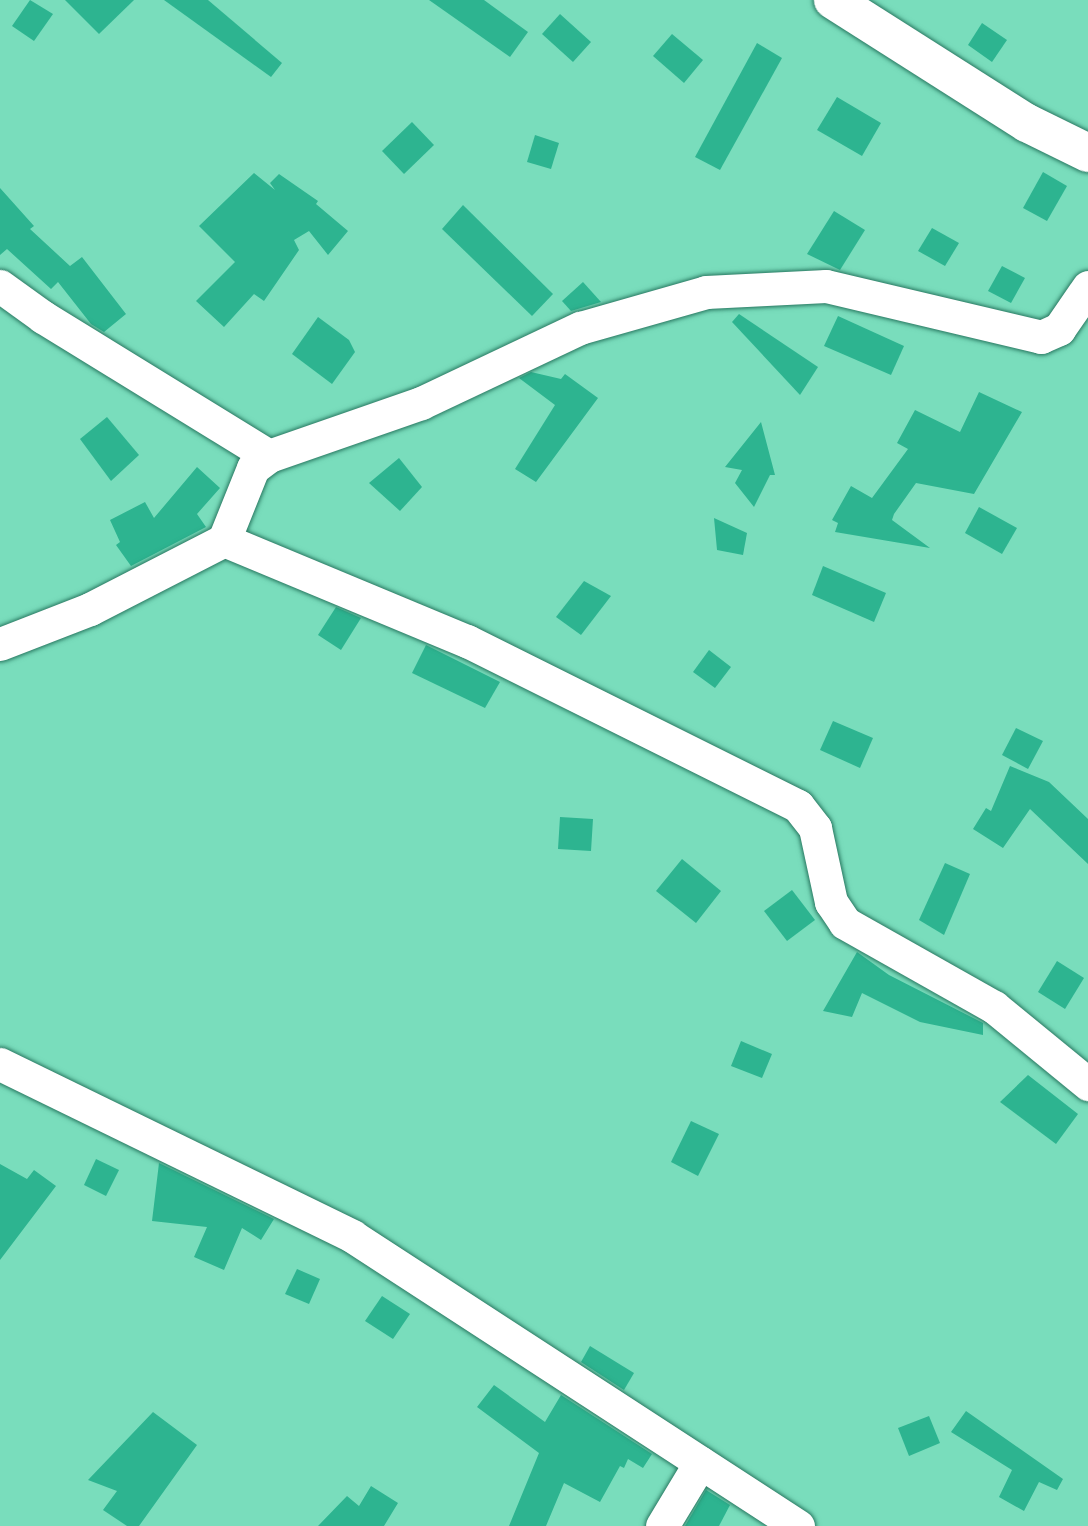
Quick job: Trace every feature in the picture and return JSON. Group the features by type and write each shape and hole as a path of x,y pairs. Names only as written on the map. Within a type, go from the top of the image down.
{"street":[{"path":"833,0 1027,123 1088,153"},
{"path":"0,286 43,317 270,456"},
{"path":"0,644 90,609 224,540 253,468 270,456 421,403 580,328 706,292 825,286 1041,337 1059,329 1088,287"},
{"path":"224,540 467,641 798,806 815,828 831,902 845,923 921,970 994,1007 1088,1084"},
{"path":"0,1064 352,1236 798,1526"},
{"path":"662,1526 700,1463"}],"building":[{"path":"30,0 53,14 34,41 12,26"},
{"path":"65,0 134,0 99,34"},
{"path":"164,0 208,0 282,63 271,77"},
{"path":"429,0 484,0 528,32 510,57"},
{"path":"560,14 591,42 573,62 542,34"},
{"path":"982,23 1007,40 992,62 968,45"},
{"path":"672,34 703,60 684,83 653,56"},
{"path":"757,43 782,58 720,170 695,157"},
{"path":"837,97 881,123 862,156 817,130"},
{"path":"412,122 434,145 404,174 382,151"},
{"path":"535,135 559,143 551,169 527,162"},
{"path":"1043,172 1067,186 1047,221 1023,208"},
{"path":"254,173 275,190 270,183 279,174 318,201 316,204 348,231 328,255 309,231 294,240 299,250 264,301 254,294 224,327 196,301 235,262 199,226"},
{"path":"0,188 34,226 30,229 70,266 82,257 126,314 104,332 91,324 58,282 51,289 7,249 0,255"},
{"path":"463,205 553,294 532,316 442,229"},
{"path":"834,211 865,230 840,270 807,254"},
{"path":"932,228 959,243 945,266 918,251"},
{"path":"1002,266 1025,278 1011,303 988,291"},
{"path":"583,282 601,302 571,311 562,301"},
{"path":"739,314 818,367 800,395 732,322"},
{"path":"838,316 904,346 891,375 824,346"},
{"path":"318,317 349,340 355,352 332,384 292,354"},
{"path":"531,372 561,379 565,374 598,398 536,482 515,469 555,405 519,378"},
{"path":"979,392 1022,412 974,494 916,483 894,514 892,520 930,548 835,532 838,523 832,520 851,486 872,498 908,449 897,443 915,410 960,432"},
{"path":"107,417 139,455 111,481 80,439"},
{"path":"761,422 775,475 770,475 754,507 735,483 742,470 725,467"},
{"path":"399,458 422,487 400,511 369,483"},
{"path":"197,467 220,488 197,514 206,527 131,566 116,545 120,542 110,520 145,502 154,518"},
{"path":"979,507 1017,528 1002,554 965,533"},
{"path":"714,518 747,533 743,555 717,550"},
{"path":"823,566 886,593 874,622 812,595"},
{"path":"584,581 611,596 581,635 556,617"},
{"path":"336,607 361,618 341,650 318,635"},
{"path":"426,645 500,682 485,708 412,673"},
{"path":"709,650 731,667 715,688 693,672"},
{"path":"833,721 873,738 860,768 820,750"},
{"path":"1016,728 1043,741 1028,769 1002,755"},
{"path":"1010,766 1049,782 1088,819 1088,864 1030,809 1003,848 973,829 986,808 991,811"},
{"path":"560,817 593,819 591,851 558,849"},
{"path":"682,859 721,891 696,923 656,891"},
{"path":"945,863 970,874 944,935 919,920"},
{"path":"792,890 815,920 787,941 764,911"},
{"path":"857,952 889,975 983,1023 983,1035 920,1022 862,993 852,1017 823,1011"},
{"path":"1057,961 1084,978 1065,1009 1038,992"},
{"path":"741,1041 772,1054 762,1078 731,1066"},
{"path":"1028,1075 1078,1114 1056,1144 1000,1102"},
{"path":"691,1121 719,1134 698,1176 671,1162"},
{"path":"96,1159 119,1170 106,1196 84,1185"},
{"path":"159,1163 274,1219 261,1240 242,1228 224,1270 194,1257 207,1227 152,1221"},
{"path":"0,1164 27,1179 34,1170 56,1186 0,1260"},
{"path":"297,1269 320,1279 309,1304 285,1294"},
{"path":"382,1296 410,1314 393,1339 365,1321"},
{"path":"590,1346 634,1373 624,1390 581,1362"},
{"path":"494,1385 545,1422 561,1395 652,1454 643,1468 628,1459 624,1468 620,1466 600,1502 564,1483 546,1526 509,1526 539,1453 477,1407"},
{"path":"966,1411 1063,1479 1057,1490 1039,1482 1024,1511 999,1497 1012,1470 951,1432"},
{"path":"153,1412 197,1445 139,1526 127,1526 103,1510 117,1491 88,1480"},
{"path":"929,1416 940,1443 909,1456 898,1428"},
{"path":"371,1486 398,1503 384,1526 318,1526 347,1496 359,1506"},
{"path":"706,1490 730,1505 719,1526 685,1526"}]}
